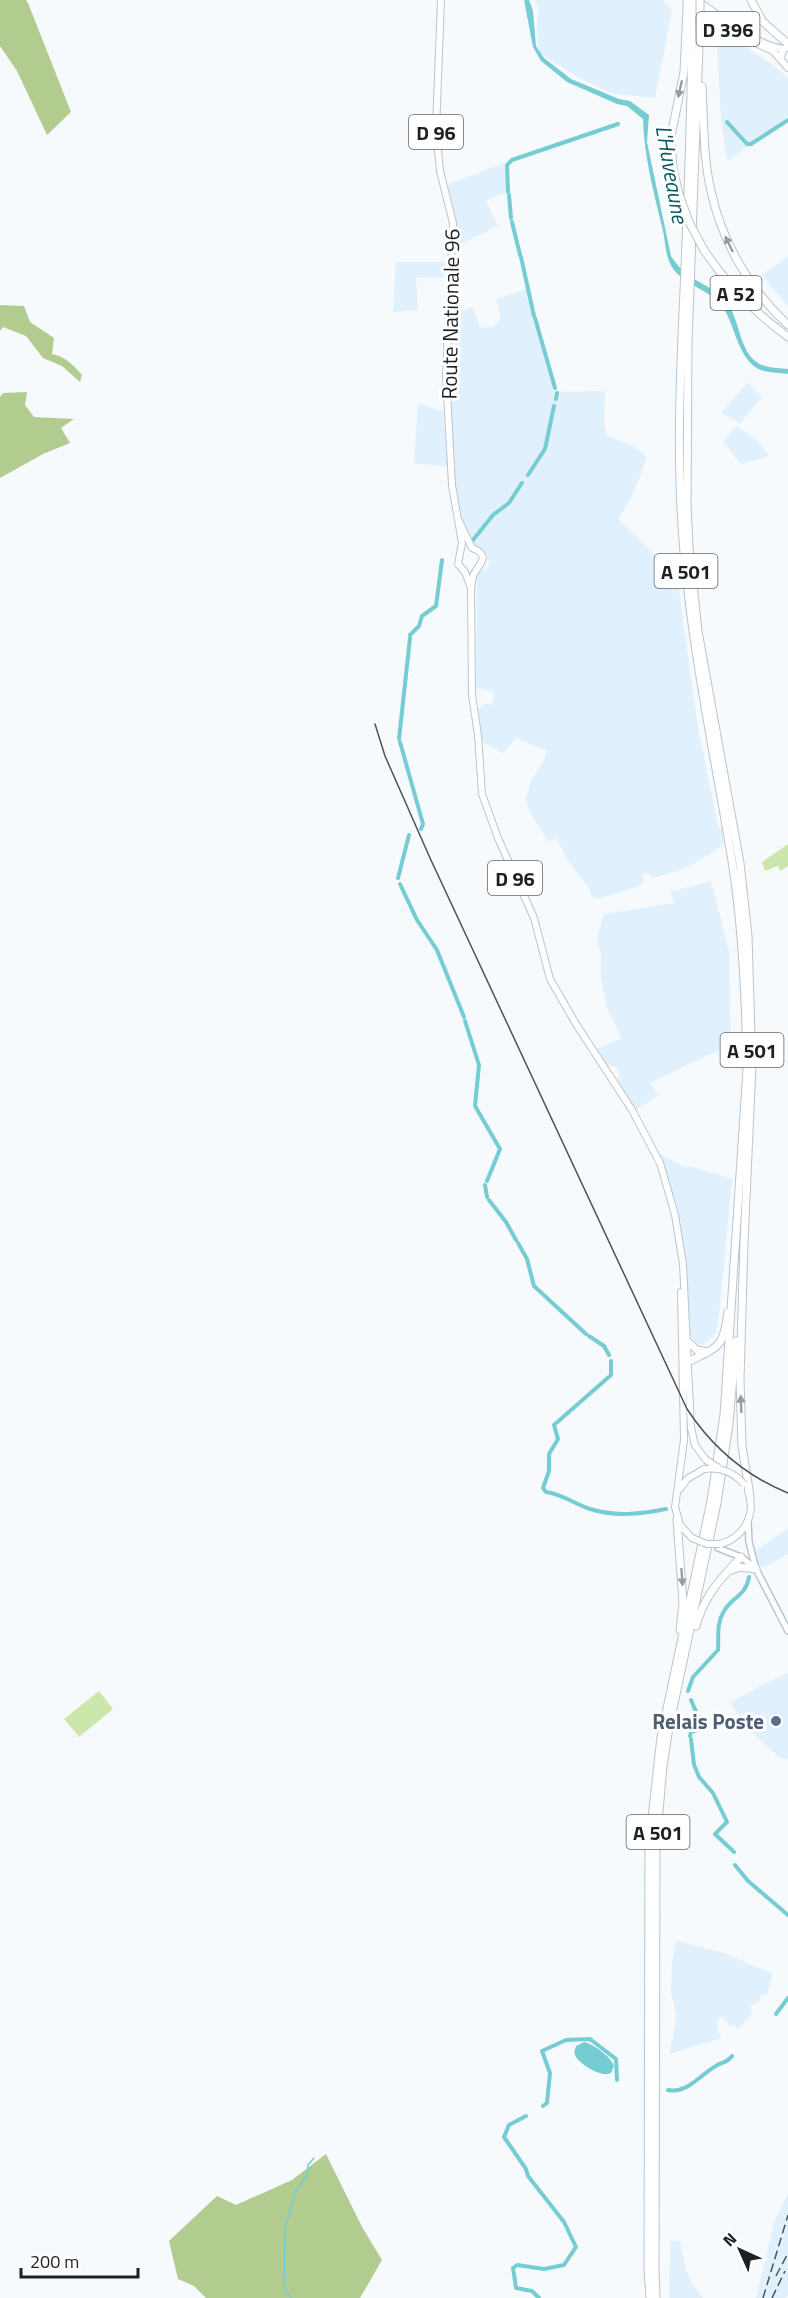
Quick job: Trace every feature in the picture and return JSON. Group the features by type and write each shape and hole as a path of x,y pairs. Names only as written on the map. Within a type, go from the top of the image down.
{"highway":[{"name":"A 52","path":"687,0 689,12 684,72 671,136 673,169 679,194 689,222 704,250 733,290 752,309 788,337"},
{"name":"A 501","path":"688,267 689,12 692,0"},
{"name":"A 52","path":"699,0 707,163 718,218 745,275 758,293 788,325"},
{"path":"751,0 763,22 787,47"},
{"name":"A 501","path":"700,41 680,451 684,549 693,633 733,869 742,939 746,1003 747,1069 724,1441"},
{"name":"A 501","path":"652,2068 656,1845 663,1766 700,1589 724,1441 744,1242 752,1066 749,968 740,863 703,662 689,547 686,441 687,285"},
{"path":"688,1362 710,1352 718,1346 724,1336 738,1220"},
{"path":"744,1242 740,1379 746,1482 750,1496"},
{"path":"687,1341 697,1350 710,1352"},
{"name":"A 501","path":"656,2298 650,1845 661,1737 722,1455"},
{"path":"673,1681 684,1603 677,1519"},
{"path":"674,1706 703,1603 712,1587 741,1557"},
{"path":"724,1574 740,1567 756,1569"},
{"name":"A 501","path":"650,2298 648,2270 652,2083"}],"main road":[{"name":"Route Nationale 96","path":"441,0 436,129 440,171 453,223 446,375 452,484 459,521"},
{"name":"D 396","path":"687,0 734,33 773,51 781,60"},
{"name":"D 396","path":"699,0 742,31 761,41 787,47"},
{"path":"787,47 781,60 788,68"},
{"name":"D 96","path":"459,521 472,548"},
{"name":"D 96","path":"459,521 462,551"},
{"path":"472,548 479,551 482,558 481,567 475,572 465,572 458,564 458,556 462,551 472,548"},
{"name":"D 96","path":"465,572 471,589"},
{"name":"D 96","path":"475,572 471,589 472,695 478,735 482,794 486,809 534,918 550,979 576,1024 632,1110 657,1155 673,1205 681,1249 691,1428 695,1445 706,1460 720,1469"},
{"name":"D 96","path":"677,1495 683,1458 684,1414 681,1249"},
{"path":"683,1389 685,1366 688,1362"},
{"path":"746,1482 733,1473 720,1469 704,1469 687,1479 677,1495 675,1507 677,1519 692,1538 719,1546 741,1557 756,1569"},
{"path":"719,1546 736,1537 748,1521 751,1513 750,1496"},
{"path":"748,1521 749,1542 756,1569 788,1631"},
{"path":"741,1557 749,1542"}],"shaded area":[{"path":"535,0 663,0 672,11 655,98 610,93 576,76 539,53 538,8"},
{"path":"716,27 769,62 788,78 788,117 746,145 747,147 727,161 721,118"},
{"path":"505,163 506,192 486,201 498,226 456,246 456,225 448,184"},
{"path":"788,256 788,307 762,275"},
{"path":"396,262 447,262 445,277 416,278 418,310 393,312"},
{"path":"527,289 555,392 605,391 606,435 637,448 647,458 632,496 618,519 677,577 698,727 718,827 722,827 724,844 707,857 684,869 653,878 646,873 642,875 644,880 640,886 597,899 592,897 587,885 568,861 557,838 548,842 529,810 526,799 531,781 547,751 516,738 503,753 481,741 477,710 486,703 492,705 494,692 476,688 477,577 479,572 488,568 490,562 471,542 460,515 453,471 450,412 449,344 455,339 449,334 450,315 473,307 480,328 494,326 501,319 496,299"},
{"path":"748,382 762,397 740,423 721,413"},
{"path":"418,404 443,411 448,467 414,463"},
{"path":"736,426 759,442 769,456 741,464 723,442"},
{"path":"711,881 729,951 731,1044 650,1083 658,1095 636,1110 618,1083 619,1073 615,1067 604,1062 596,1050 622,1038 607,1008 601,978 601,955 597,938 604,914 675,903 670,892"},
{"path":"660,1154 684,1167 690,1166 732,1179 716,1334 703,1345 696,1343 690,1334 685,1251 677,1208"},
{"path":"788,1528 788,1554 767,1566 759,1567 753,1553"},
{"path":"788,1673 788,1760 779,1757 751,1732 730,1703"},
{"path":"676,1941 721,1952 773,1974 766,1995 762,1994 758,2003 750,2006 752,2014 738,2029 722,2017 716,2022 721,2038 669,2054 676,2014 671,1991"},
{"path":"788,2193 788,2296 786,2298 756,2298 774,2223"},
{"path":"670,2241 680,2241 686,2270 693,2285 703,2298 669,2298"}],"green space":[{"path":"0,0 26,0 28,3 71,112 47,135 17,71 0,46"},
{"path":"0,305 24,306 30,322 54,338 52,354 65,359 82,375 80,382 62,366 43,358 26,336 3,327 0,331"},
{"path":"27,392 25,405 34,417 74,419 61,428 70,443 43,454 0,478 0,397 3,393"},
{"path":"788,844 788,866 780,871 778,866 765,871 762,862"},
{"path":"99,1691 113,1709 79,1737 64,1719"},
{"path":"326,2154 362,2227 382,2260 360,2298 206,2298 194,2286 178,2279 169,2241 217,2196 236,2205 292,2180"}],"water":[{"path":"524,0 529,0 533,11 536,46 544,58 571,79 619,99 630,101 649,115 647,142 671,256 677,265 691,277 712,289 725,300 734,316 745,347 756,362 768,367 788,369 788,374 764,371 754,366 738,343 728,316 720,303 679,276 674,270 667,256 650,175 643,119 627,106 617,104 567,82 541,61 533,47"},
{"path":"584,2042 606,2055 614,2066 611,2073 597,2072 579,2060 574,2052 576,2046"}],"waterway":[{"path":"727,122 747,144 751,144 788,120"},
{"path":"508,192 507,165 512,160 618,124"},
{"path":"509,195 511,218"},
{"path":"512,222 520,255"},
{"path":"521,257 534,316"},
{"path":"535,318 555,388"},
{"path":"556,399 557,393"},
{"path":"528,475 545,449 554,406"},
{"path":"473,540 493,515 509,503 522,483"},
{"path":"410,635 419,626 422,616 436,606 442,560"},
{"path":"399,739 410,638"},
{"path":"400,742 423,824 421,829"},
{"path":"398,878 409,835"},
{"path":"400,884 417,920 437,950 464,1017"},
{"path":"465,1021 479,1065 475,1106 500,1149 487,1181"},
{"path":"485,1185 487,1197"},
{"path":"489,1200 516,1240"},
{"path":"518,1243 527,1259 534,1286 586,1334"},
{"path":"589,1336 604,1346 609,1355"},
{"path":"611,1361 611,1375 554,1425 558,1439 549,1454 549,1471 543,1488 546,1492 599,1512 628,1514 666,1509"},
{"path":"688,1691 693,1677 718,1650 721,1616 727,1606 745,1588 749,1577"},
{"path":"690,1736 691,1732 703,1728 691,1700"},
{"path":"691,1739 694,1765"},
{"path":"695,1767 699,1777 713,1793 727,1822 715,1834 734,1852"},
{"path":"735,1865 748,1881 788,1915"},
{"path":"776,2014 788,1998"},
{"path":"543,2106 547,2103 550,2073 542,2051 566,2040 590,2039 616,2059 617,2080"},
{"path":"668,2090 688,2086 732,2056"},
{"path":"526,2116 509,2125 504,2137 526,2169 528,2176 564,2222 576,2247 564,2265 544,2269 517,2265 513,2268 516,2288 532,2291 539,2298"},
{"path":"291,2298 284,2288 285,2228 295,2192 307,2175 308,2165 314,2158"}],"tram line":[{"path":"375,724 385,756 430,858 687,1409 707,1436 731,1459 758,1478 788,1493"}],"railway":[{"path":"763,2298 788,2215"},
{"path":"776,2276 788,2253"},
{"path":"772,2298 785,2271"}],"place":[{"name":"Relais Poste","path":"776,1721"}],"water label":[{"name":"L'Huveaune","path":"672,174"}]}
